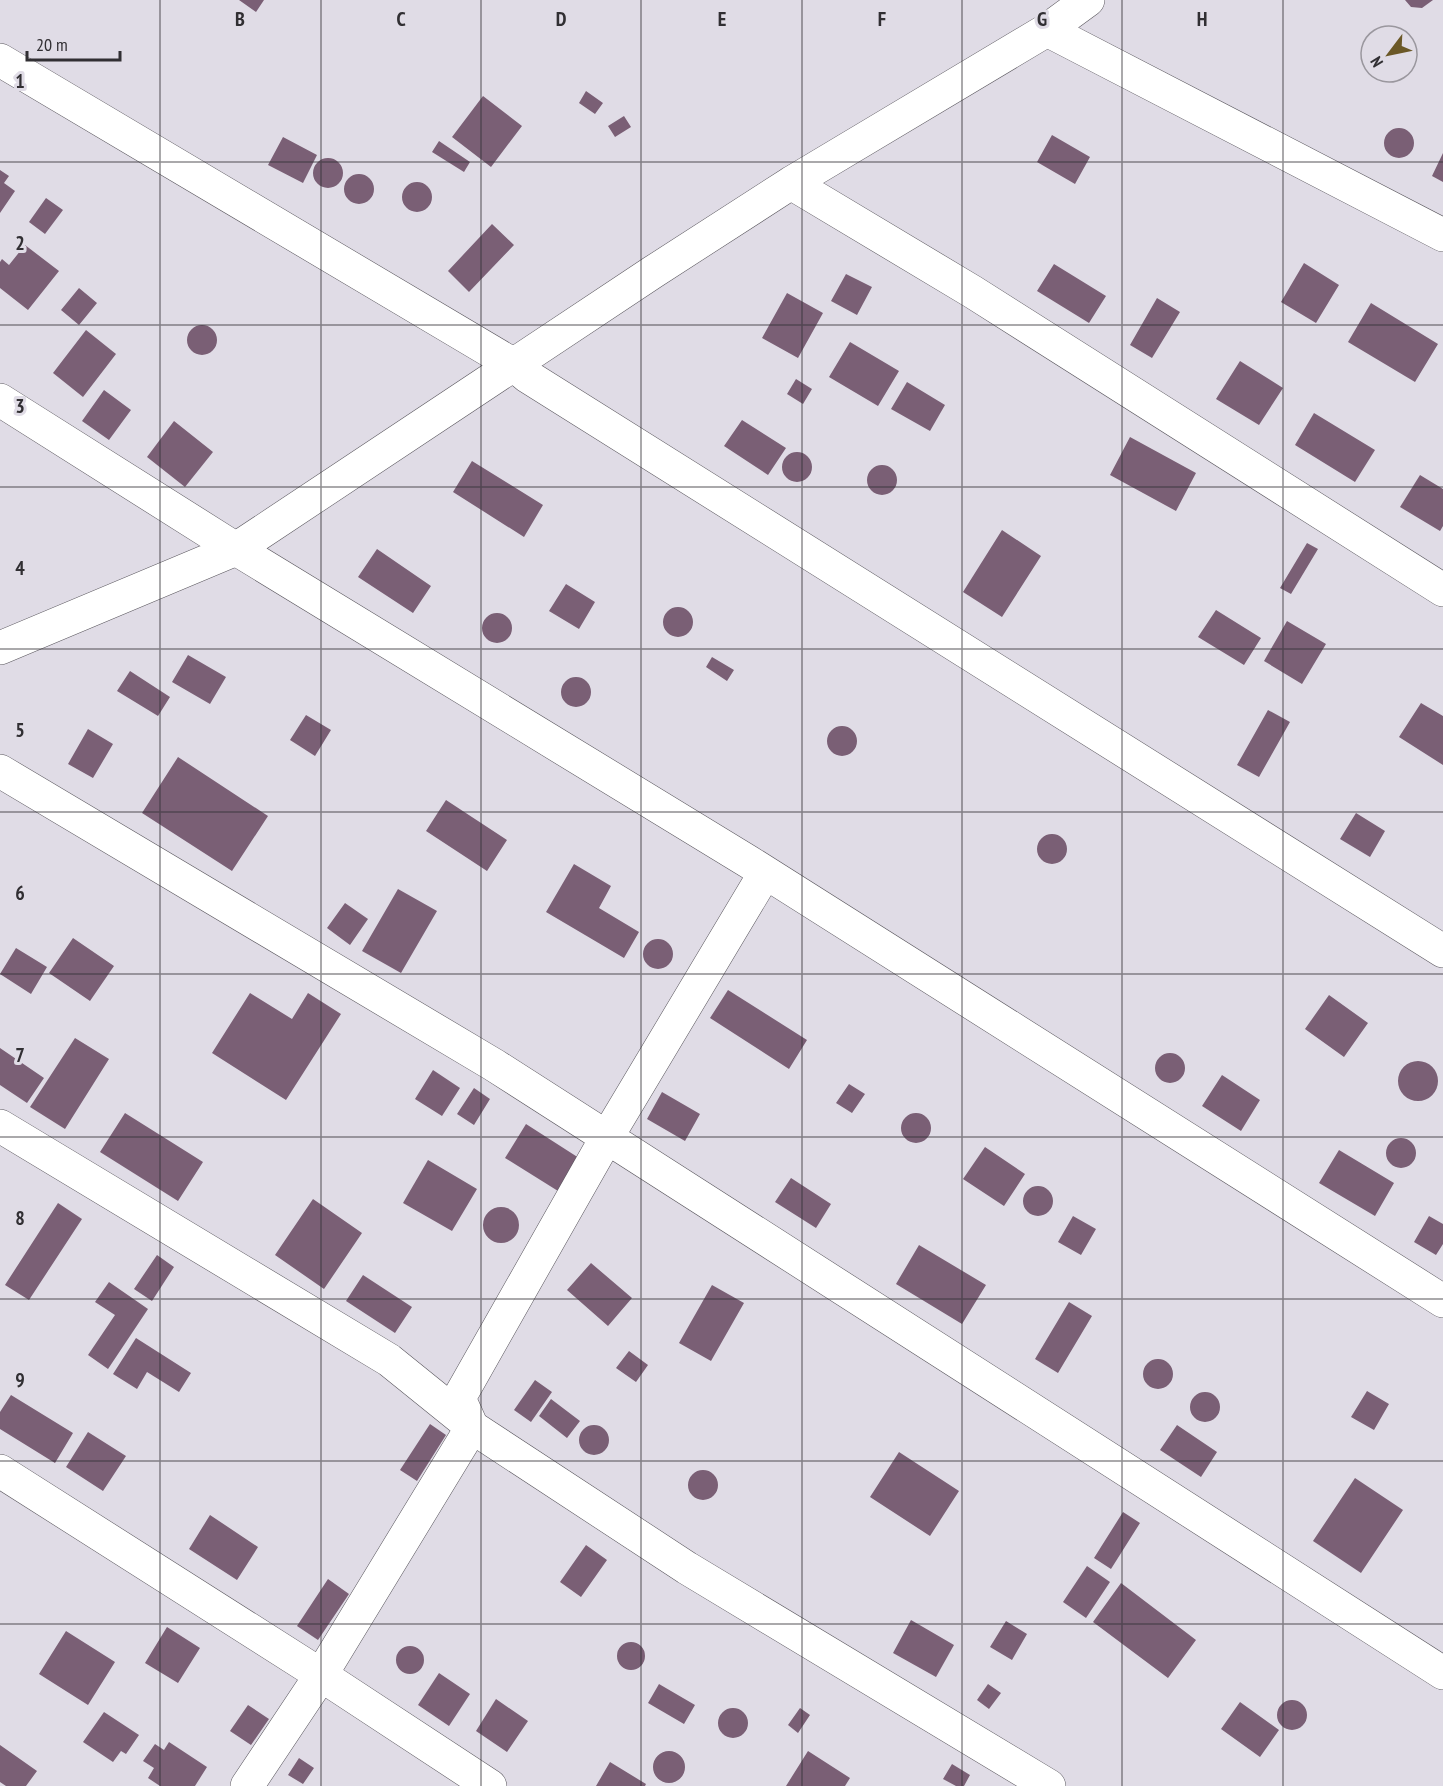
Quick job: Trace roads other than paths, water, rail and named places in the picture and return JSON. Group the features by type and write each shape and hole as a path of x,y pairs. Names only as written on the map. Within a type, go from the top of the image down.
{"street":[{"path":"0,648 236,549 791,183 1047,30 1088,0"},
{"path":"1047,30 1443,235"},
{"path":"0,60 514,365 537,382 1443,951"},
{"path":"791,183 974,292 1443,590"},
{"path":"0,400 236,549 765,873 1443,1300"},
{"path":"0,771 494,1065 1443,1673"},
{"path":"472,1427 459,1398 607,1137 765,873"},
{"path":"0,1126 389,1360 472,1427 687,1568 1049,1786"},
{"path":"247,1786 321,1676 472,1427"},
{"path":"0,1471 489,1786"}]}
